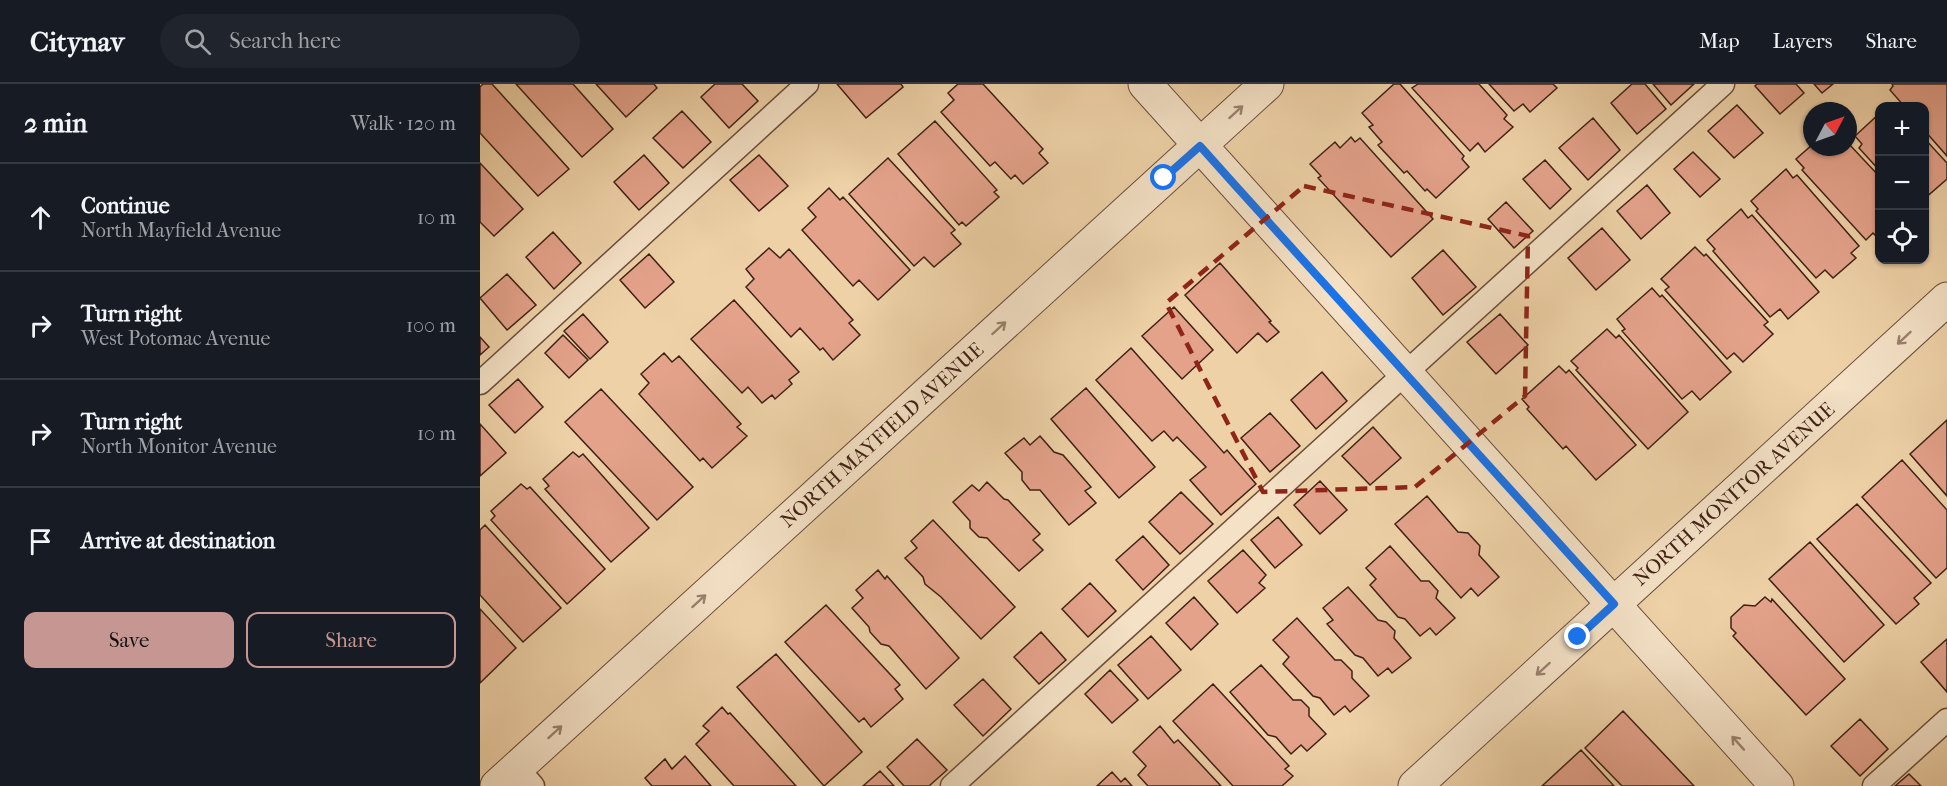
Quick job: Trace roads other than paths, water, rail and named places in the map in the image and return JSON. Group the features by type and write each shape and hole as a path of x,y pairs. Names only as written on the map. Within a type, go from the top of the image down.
{"street":[{"path":"1145,84 1777,786"},
{"name":"NORTH MAYFIELD AVENUE","path":"515,780 1267,84"},
{"name":"NORTH MONITOR AVENUE","path":"1415,786 1947,299"}],"lane":[{"path":"480,383 807,84"},
{"path":"952,786 1723,84"},
{"path":"1875,786 1947,720"}]}
